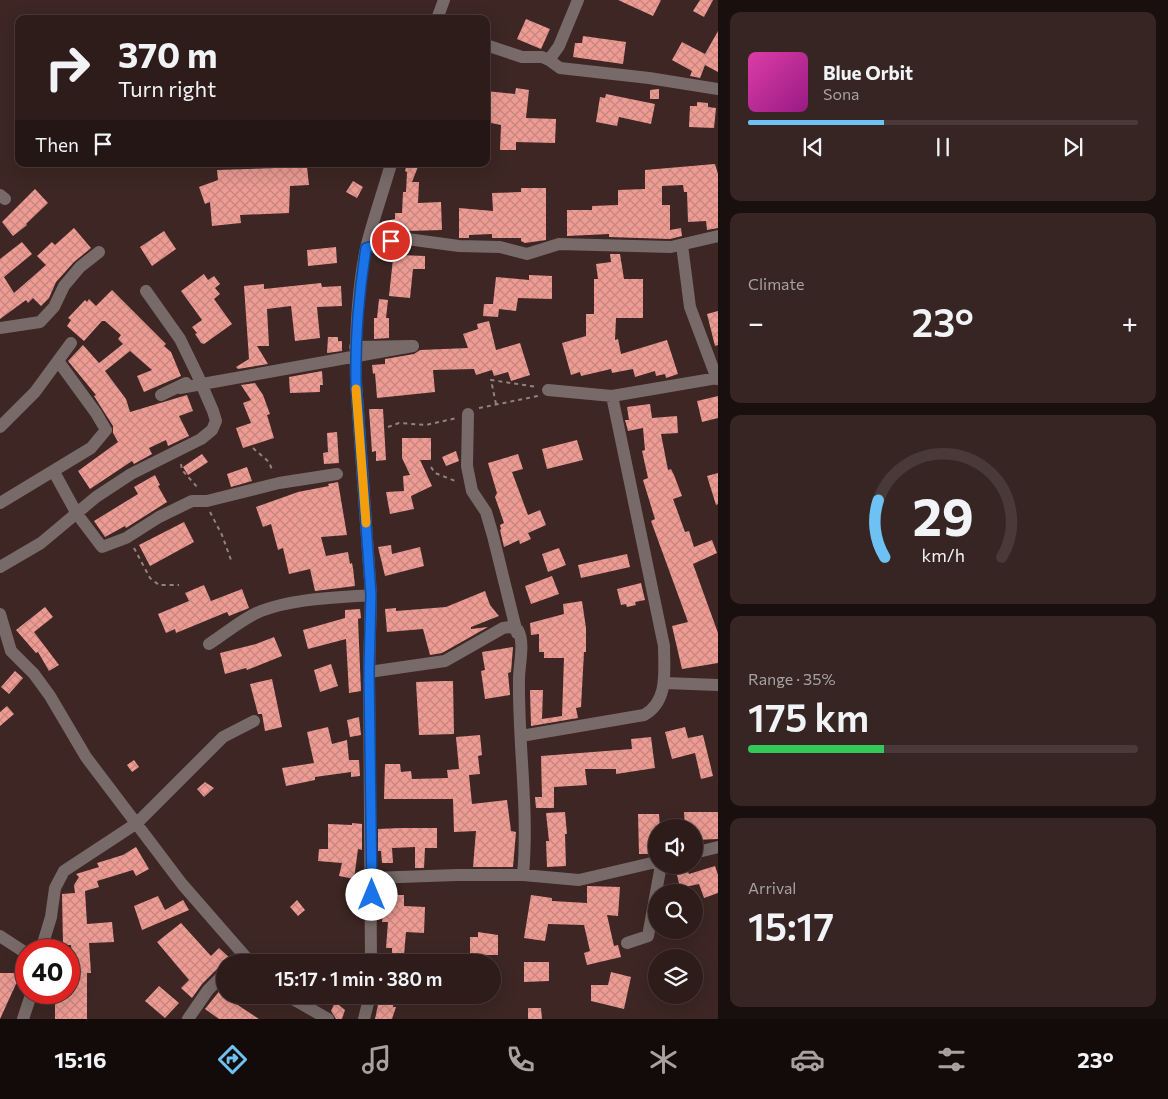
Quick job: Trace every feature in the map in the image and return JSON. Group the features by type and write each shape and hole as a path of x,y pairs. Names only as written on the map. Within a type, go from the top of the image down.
{"street":[{"path":"438,15 444,0"},
{"path":"549,60 559,46 578,0"},
{"path":"490,46 522,57 542,57 560,68 649,78 718,89"},
{"path":"372,954 369,672 371,595 356,382 356,347 359,295 366,248 390,167"},
{"path":"366,248 407,239 459,246 500,247 527,254 559,244 670,247 718,236"},
{"path":"548,390 612,396 718,378 690,307 682,245"},
{"path":"0,328 40,322 54,307 64,286 80,267 99,252"},
{"path":"0,567 41,543 96,497 131,474 201,439 212,430 216,421 197,374 180,339 146,291"},
{"path":"0,427 35,392 71,343"},
{"path":"161,394 180,388 413,346 356,347"},
{"path":"0,503 91,448 106,430 61,365"},
{"path":"180,388 197,374"},
{"path":"521,736 644,714 657,703 665,683 664,646 612,396"},
{"path":"468,414 467,466 472,491 486,512 519,637"},
{"path":"54,472 77,514 102,547 126,538 158,517 192,501 207,501 279,483 337,474"},
{"path":"209,644 259,611 319,599 371,595"},
{"path":"0,614 6,626 6,650 34,674 50,696 86,757 182,884 239,954"},
{"path":"369,672 446,661 503,628 514,627 518,630 521,637 519,679 526,816 523,875"},
{"path":"665,683 718,685"},
{"path":"44,939 51,917 55,888 64,871 137,823 223,737 254,721"},
{"path":"703,851 718,847"},
{"path":"372,878 523,875 579,880 648,864"},
{"path":"627,943 648,936 659,874"},
{"path":"0,936 15,946"},
{"path":"188,1019 208,990 216,982"},
{"path":"23,1019 28,1004"},
{"path":"302,1004 328,1019"},
{"path":"364,1019 368,1004"}],"path":[{"path":"496,404 491,380 548,390"},
{"path":"253,448 269,462 279,483"},
{"path":"431,467 435,473 455,480 472,491"},
{"path":"126,538 136,551 150,578 159,585 179,585"}],"building":[{"path":"618,0 661,0 653,16"},
{"path":"700,0 713,0 704,17 693,11"},
{"path":"526,19 550,29 541,49 517,39"},
{"path":"718,31 718,72 705,65 700,78 690,76 692,71 672,60 682,42 705,54"},
{"path":"583,36 626,42 623,64 573,57 575,43 582,43"},
{"path":"516,88 529,90 526,118 556,119 555,143 516,142 516,150 500,150 501,125 490,123 490,91 515,94"},
{"path":"659,89 659,99 650,99 650,90"},
{"path":"606,94 655,104 651,124 619,117 617,126 596,122 600,97 605,98"},
{"path":"697,102 708,103 708,107 716,108 714,128 689,127 690,106 697,106"},
{"path":"715,164 718,174 718,228 707,230 706,221 688,222 687,192 684,192 683,185 662,186 662,205 670,205 670,230 681,228 682,236 670,239 609,237 609,234 567,236 567,210 592,210 592,206 618,205 618,190 645,189 645,170"},
{"path":"307,167 309,185 290,186 289,213 240,215 241,223 212,226 210,202 205,204 199,187 218,180 217,170"},
{"path":"406,167 418,167 412,182 419,182 418,203 441,202 442,230 406,231 391,234 390,220 395,219 395,213 402,213 403,192 406,192 407,172 405,171"},
{"path":"353,181 363,187 357,198 346,192"},
{"path":"521,188 546,188 546,240 525,243 521,241 521,238 492,238 492,234 469,235 469,238 459,238 459,208 493,211 492,193 521,192"},
{"path":"35,189 48,203 27,225 13,236 2,222"},
{"path":"74,228 91,248 74,262 56,282 49,298 41,306 33,298 28,303 26,300 0,319 0,259 22,242 32,254 4,277 14,293 46,265 37,256 52,242 55,245"},
{"path":"164,231 176,249 152,266 140,247"},
{"path":"336,247 337,263 308,266 307,250"},
{"path":"610,254 620,254 624,279 643,279 643,318 616,318 615,340 618,339 621,354 667,340 678,374 666,378 665,374 656,376 655,371 635,377 633,369 612,373 611,369 581,376 580,372 571,375 562,343 586,336 586,314 594,314 594,279 598,279 596,264 611,262"},
{"path":"399,255 425,256 425,269 413,269 410,298 389,296 393,259 399,259"},
{"path":"204,274 208,280 214,276 220,284 215,288 220,294 214,299 232,324 204,344 201,343 192,327 202,320 181,291"},
{"path":"529,275 552,276 552,299 518,298 516,311 499,309 498,317 483,316 484,304 493,304 496,277 529,280"},
{"path":"321,283 322,287 341,286 342,306 317,307 320,338 295,341 291,306 267,309 269,346 257,346 268,364 238,369 236,367 249,359 244,286 264,284 264,289"},
{"path":"112,290 166,344 164,346 171,352 181,376 144,392 137,376 152,370 130,351 105,371 126,399 130,412 187,395 193,411 179,416 189,436 168,446 166,440 149,448 152,454 134,464 132,461 90,489 78,471 118,442 113,433 113,426 94,396 96,395 68,361 83,345 99,363 123,344 118,339 121,335 105,321 102,321 84,341 67,326 71,320 68,318 85,300 87,302 89,299 96,306"},
{"path":"379,299 388,300 386,318 389,318 389,338 374,339 374,318 377,318"},
{"path":"718,311 718,345 715,346 707,314"},
{"path":"489,321 496,350 520,343 530,375 511,381 508,372 494,376 492,370 476,375 474,369 433,370 435,392 377,398 375,373 373,374 372,365 385,364 385,359 414,354 420,350 468,348 463,334 478,329 477,324"},
{"path":"328,337 338,337 338,341 342,341 342,351 327,353"},
{"path":"322,371 323,385 320,385 320,392 290,393 289,377"},
{"path":"255,383 263,395 270,414 267,415 274,438 243,448 236,428 251,423 243,403 251,400 241,385"},
{"path":"718,396 718,418 702,422 697,401"},
{"path":"650,404 652,418 677,416 678,433 661,434 668,470 671,469 682,496 673,499 685,532 689,531 694,547 712,540 717,553 693,564 718,633 718,663 682,669 672,626 688,622 651,521 655,519 643,480 648,478 642,451 645,450 643,428 628,431 625,420 629,420 627,407"},
{"path":"369,409 383,409 386,460 376,461 376,451 372,452"},
{"path":"337,432 339,463 324,464 323,453 328,452 327,433"},
{"path":"402,438 431,438 431,460 420,460 432,486 411,496 414,509 390,514 386,492 404,491 403,476 410,475 402,458"},
{"path":"577,440 583,460 547,469 542,449"},
{"path":"456,451 459,461 446,466 442,457"},
{"path":"202,454 208,462 188,475 183,467"},
{"path":"518,454 523,469 512,472 528,515 540,510 546,525 528,533 531,539 520,544 519,540 504,547 500,525 504,523 495,497 497,493 488,463"},
{"path":"247,467 252,481 231,487 227,474"},
{"path":"718,473 718,504 716,505 707,476"},
{"path":"155,475 160,485 158,486 167,502 126,528 125,526 105,537 94,521 138,494 134,487"},
{"path":"338,482 347,535 321,537 326,556 348,552 350,564 352,563 355,586 315,591 310,569 289,574 283,548 278,550 271,524 263,527 256,507 298,492 329,486 328,484"},
{"path":"184,522 194,542 150,566 139,545"},
{"path":"391,545 392,554 420,547 424,566 385,576 378,547"},
{"path":"559,548 566,565 548,572 542,554"},
{"path":"627,554 630,567 581,578 578,565"},
{"path":"552,576 559,594 531,604 525,586"},
{"path":"641,583 645,600 635,602 636,605 627,607 626,604 621,605 617,589"},
{"path":"204,585 211,601 242,589 249,608 229,616 227,612 176,633 175,629 166,633 158,614 189,601 185,593"},
{"path":"485,591 490,605 499,616 471,627 471,629 488,627 442,653 430,655 423,629 387,632 385,609 396,608 396,611 446,607"},
{"path":"582,601 586,628 586,652 584,652 581,707 576,708 578,718 531,726 530,690 543,690 542,719 562,716 564,658 544,658 544,652 539,652 539,634 531,635 530,623 564,614 563,604"},
{"path":"45,607 53,617 34,632 59,665 49,671 38,652 36,653 16,630"},
{"path":"360,609 361,618 358,619 361,691 349,693 346,639 308,649 303,630 345,618 345,610"},
{"path":"274,637 282,656 247,670 246,668 225,674 220,653 256,644"},
{"path":"513,647 511,672 508,673 510,695 485,699 481,671 485,670 482,652"},
{"path":"331,664 338,686 320,692 314,670"},
{"path":"15,671 23,678 9,694 1,687"},
{"path":"272,679 282,727 265,731 262,714 258,714 250,684"},
{"path":"453,681 454,734 419,735 416,682"},
{"path":"7,706 14,714 0,726 0,712"},
{"path":"359,717 361,735 350,737 347,720"},
{"path":"328,727 332,744 347,740 349,760 359,760 360,776 351,777 351,772 315,777 315,780 286,786 282,768 314,763 307,732"},
{"path":"685,727 688,738 703,735 713,776 701,779 695,753 672,759 665,732"},
{"path":"480,735 482,755 478,756 480,774 469,775 472,804 507,800 511,831 516,832 513,867 473,867 476,831 454,832 453,799 384,799 385,764 400,764 401,772 411,771 412,779 448,778 447,770 459,769 456,737"},
{"path":"651,737 655,768 616,774 616,769 585,769 587,785 554,787 554,808 536,808 535,797 542,797 541,756 632,749 631,739"},
{"path":"134,760 139,767 132,772 127,765"},
{"path":"205,782 214,788 204,797 197,789"},
{"path":"565,812 567,834 565,834 566,866 547,867 546,841 549,841 546,813"},
{"path":"684,812 718,812 718,839 703,840 703,819 684,819"},
{"path":"638,814 659,814 659,819 648,819 648,854 639,854"},
{"path":"352,823 362,824 362,850 358,849 354,879 339,876 342,863 318,861 319,849 328,849 328,824 352,825"},
{"path":"437,828 437,848 425,848 424,868 415,868 415,847 392,848 393,863 382,863 381,851 378,851 378,829"},
{"path":"136,847 149,869 136,876 133,870 97,881 99,887 85,891 87,924 112,922 114,942 89,943 91,973 87,973 87,1019 55,1019 55,1004 80,1004 80,939 63,939 62,894 75,893 74,885 79,877 76,874 99,867 97,863 123,855"},
{"path":"715,866 718,875 718,893 704,898 703,884 679,884 677,875 703,874 703,870"},
{"path":"587,886 620,887 618,916 607,915 614,946 618,945 621,957 587,965 584,953 590,951 584,925 548,924 545,941 524,938 531,895 552,898 552,901 587,903"},
{"path":"389,895 404,895 404,906 425,907 424,933 406,932 404,954 392,954 392,948 386,948 388,922 382,922 384,904 388,905"},
{"path":"158,896 165,910 183,900 189,910 142,930 134,906"},
{"path":"297,900 305,910 298,916 290,907"},
{"path":"181,923 211,956 219,948 226,954 216,954 216,970 202,984 192,998 181,988 189,980 157,942"},
{"path":"478,932 498,935 498,954 470,954 470,937 478,937"},
{"path":"524,962 549,962 549,981 524,982"},
{"path":"611,972 631,977 624,1009 591,1001 591,985 608,985"},
{"path":"0,973 15,973 15,986 0,1019"},
{"path":"159,986 179,1003 165,1018 145,1001"},
{"path":"216,995 216,1004 236,1004 259,1019 219,1019 205,1009"},
{"path":"334,1004 338,1004 345,1010 342,1019 336,1019 331,1011"},
{"path":"378,1004 393,1004 393,1007 396,1007 392,1019 375,1019"},
{"path":"528,1008 541,1008 542,1019 528,1019"}],"slow traffic":[{"path":"356,389 366,523"}],"route":[{"path":"372,895 369,672 371,595 356,382 356,347 359,295 366,248 391,241"}]}
